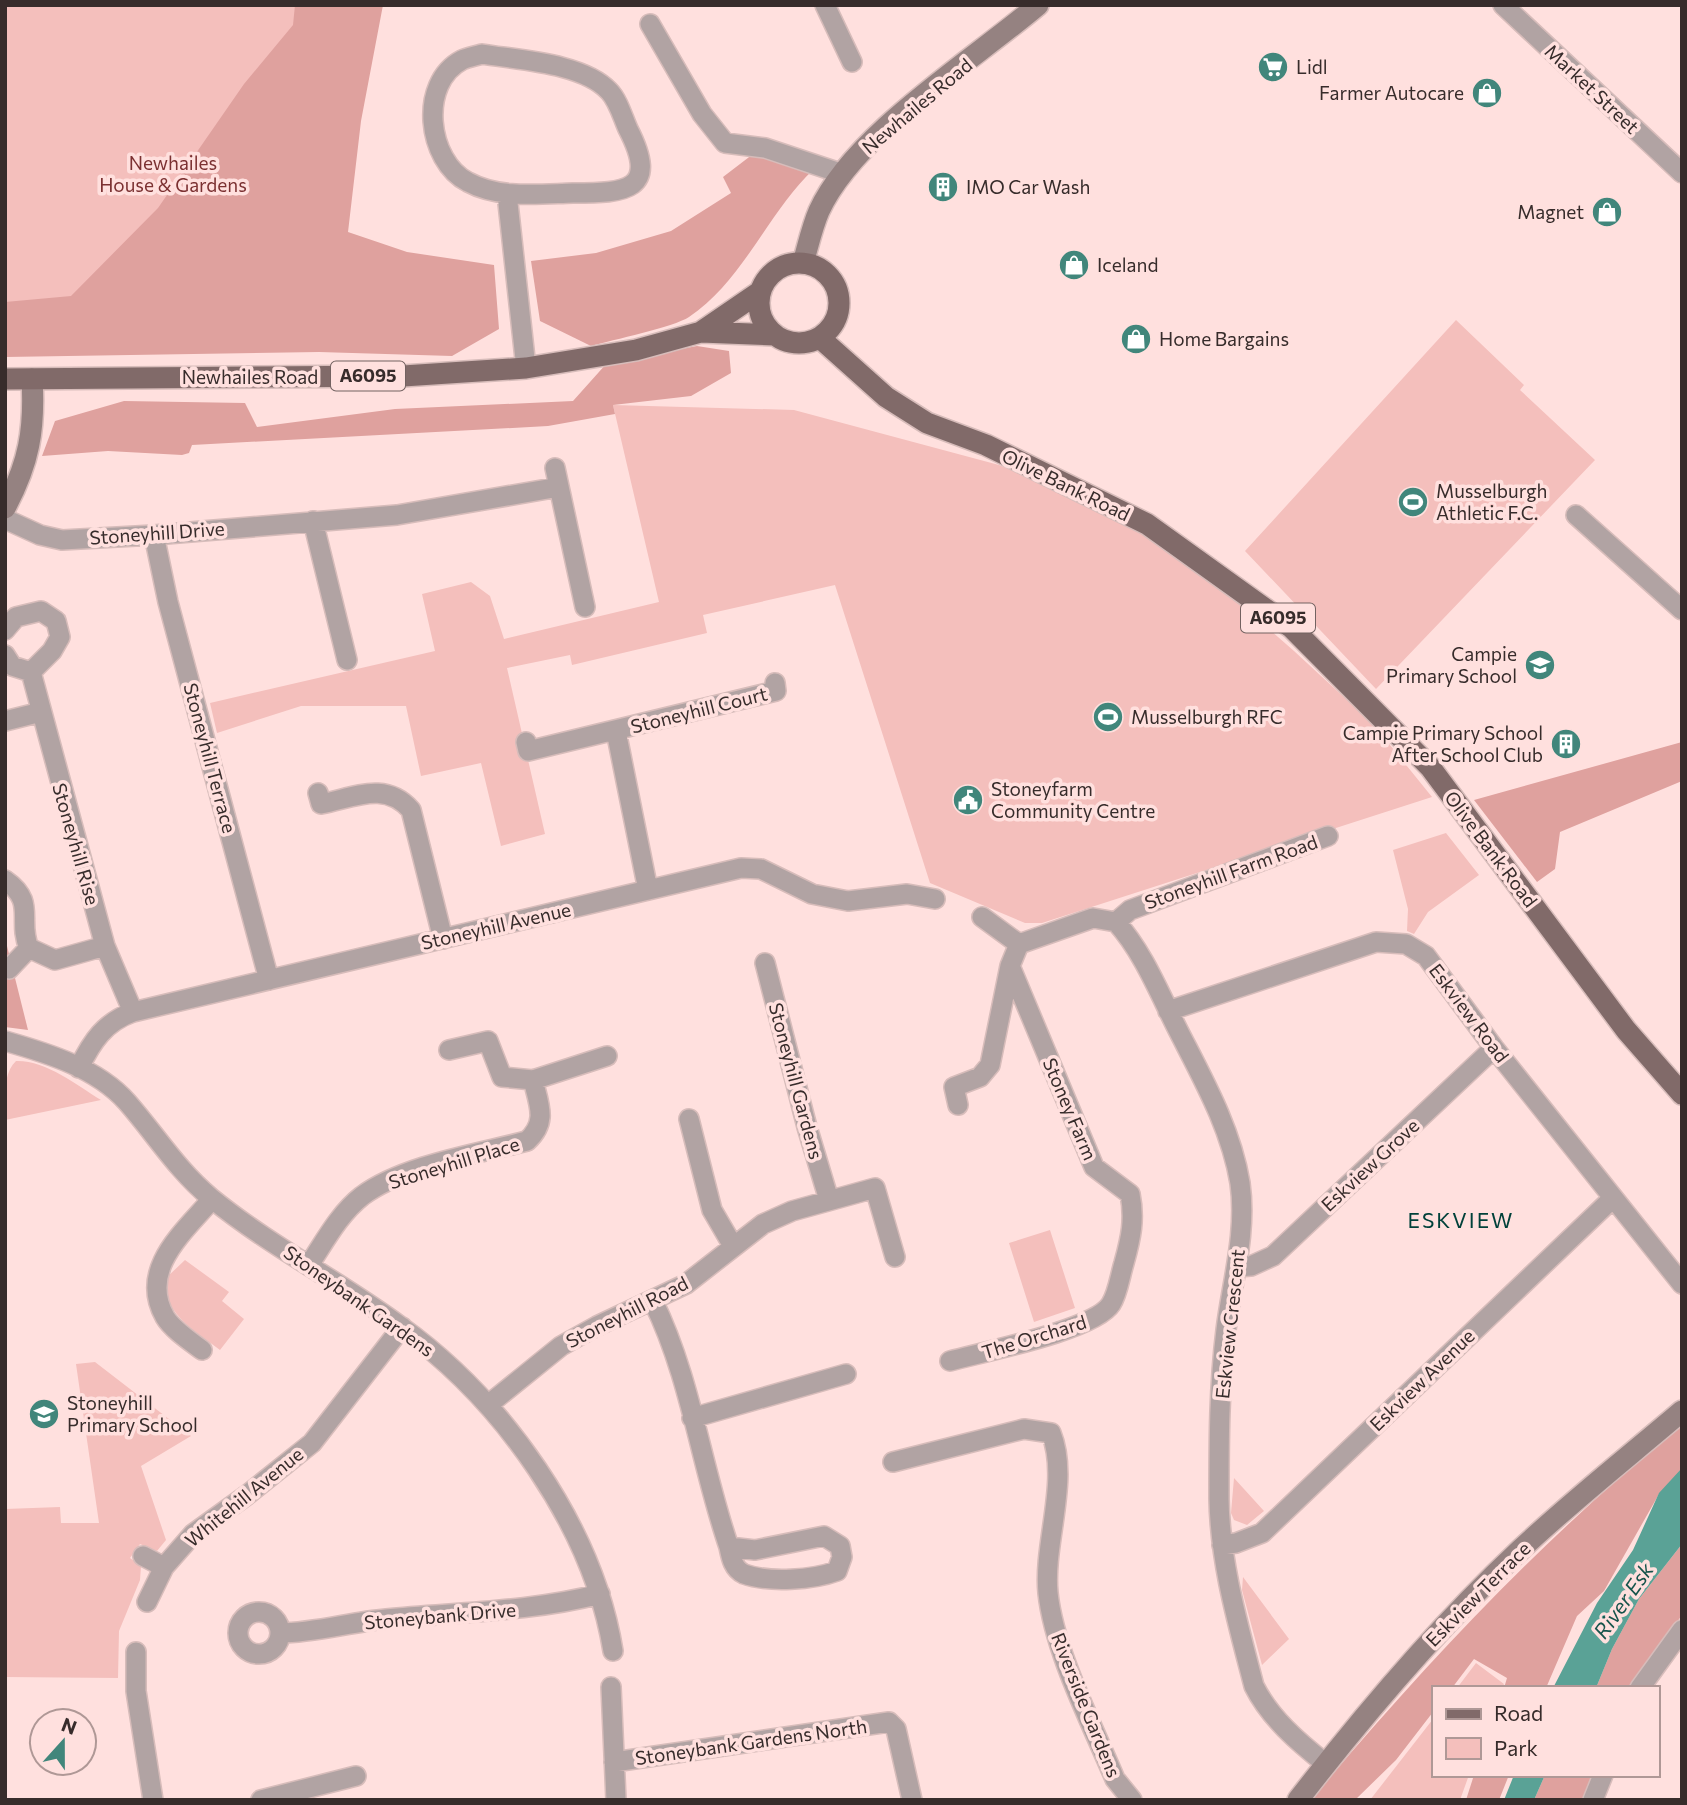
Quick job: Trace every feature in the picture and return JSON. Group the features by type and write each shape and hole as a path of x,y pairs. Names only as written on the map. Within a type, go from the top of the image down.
{"main road":[{"name":"Newhailes Road","path":"701,332 761,291 777,269 803,262 819,211 843,174 890,124 1038,5"},
{"path":"803,262 824,271 838,291 837,318 820,338"},
{"path":"761,291 761,316 775,335"},
{"name":"Newhailes Road","path":"5,379 403,376 526,368 636,350 701,332 775,335 797,343 820,338"},
{"name":"Olive Bank Road","path":"820,338 886,397 927,422 986,446 1147,524 1292,628 1430,767 1626,1030 1682,1094"},
{"path":"5,508 30,451 34,410 32,379"},
{"name":"Eskview Terrace","path":"1298,1800 1424,1649 1521,1549 1682,1411"}],"street":[{"path":"825,5 852,62"},
{"name":"Market Street","path":"1503,5 1682,173"},
{"path":"650,24 702,114 725,143 765,148 843,174"},
{"path":"482,54 555,66 583,74 609,91 642,157 639,177 634,185 621,191 600,193 507,194 465,181 444,158 432,125 434,103 450,68 463,59 482,54"},
{"path":"507,194 526,368"},
{"path":"555,468 585,607"},
{"name":"Stoneyhill Drive","path":"5,519 40,535 62,540 154,535 397,515 559,487"},
{"path":"1576,515 1682,610"},
{"path":"313,521 347,660"},
{"name":"Stoneyhill Terrace","path":"154,535 168,601 269,980"},
{"path":"5,630 16,617 41,611 56,621 60,637 52,652 31,671 12,666 5,655"},
{"name":"Stoneyhill Rise","path":"31,671 105,946 133,1012"},
{"name":"Stoneyhill Court","path":"526,742 528,751 616,731 776,691 775,683"},
{"path":"5,721 41,712"},
{"name":"Stoneyhill Court","path":"616,731 648,890"},
{"path":"318,793 321,804 387,791 401,798 411,810 443,939"},
{"name":"Stoneyhill Farm Road","path":"1116,922 1130,910 1328,836"},
{"name":"Stoneyhill Avenue","path":"79,1068 94,1040 107,1026 133,1012 741,868 761,869 812,894 848,901 908,894 935,899"},
{"path":"5,880 18,888 27,914 23,934 29,948 55,960 105,946"},
{"path":"982,917 1018,944"},
{"path":"1018,944 1093,918 1116,922"},
{"name":"Eskview Crescent","path":"1116,922 1131,939 1168,1011 1222,1117 1234,1152 1240,1186 1241,1221 1221,1388 1222,1545 1254,1686 1279,1723 1326,1764"},
{"name":"Eskview Road","path":"1168,1011 1376,942 1393,941 1406,944 1426,956 1494,1048 1682,1284"},
{"path":"958,1105 954,1087 980,1077 990,1065 1010,966 1018,944"},
{"path":"9,969 29,948"},
{"name":"Stoneyhill Gardens","path":"765,963 807,1127 829,1200"},
{"name":"Stoney Farm","path":"1010,966 1094,1167 1130,1194 1134,1213 1132,1232 1112,1303"},
{"name":"Stoneybank Gardens","path":"5,1041 79,1068 126,1100 181,1171 212,1199 402,1327 453,1367 488,1405 531,1461 551,1493 583,1552 600,1594 613,1651"},
{"path":"449,1050 488,1041 502,1077 533,1080 607,1056"},
{"name":"Eskview Grove","path":"1237,1267 1251,1266 1273,1256 1494,1048"},
{"name":"Stoneyhill Place","path":"309,1265 340,1218 362,1196 393,1178 527,1141 539,1131 541,1120 533,1080"},
{"path":"689,1119 712,1210 733,1246"},
{"name":"Stoneyhill Road","path":"488,1405 561,1346 606,1321 686,1284 763,1224 829,1200 875,1188 895,1257"},
{"name":"Eskview Avenue","path":"1222,1545 1262,1533 1613,1198"},
{"path":"198,1343 166,1319 158,1297 157,1271 167,1253 212,1199"},
{"path":"653,1301 682,1377 732,1563 743,1574 780,1579 819,1578 837,1571 842,1557 840,1546 824,1536 755,1549 729,1546"},
{"name":"The Orchard","path":"950,1361 1052,1334 1101,1316 1112,1303"},
{"name":"Whitehill Avenue","path":"147,1602 164,1567 193,1534 312,1443 402,1327"},
{"path":"692,1418 846,1374"},
{"name":"Riverside Gardens","path":"893,1462 1024,1429 1041,1429 1051,1433 1058,1456 1047,1591 1054,1630 1115,1779 1132,1800"},
{"path":"143,1556 164,1567"},
{"name":"Stoneybank Drive","path":"280,1633 305,1633 381,1619 531,1608 600,1594"},
{"path":"1641,1686 1682,1630"},
{"path":"136,1652 136,1691 153,1800"},
{"path":"611,1687 616,1800"},
{"name":"Stoneybank Gardens North","path":"614,1762 888,1722 896,1729 912,1800"},
{"path":"1593,1800 1602,1777"},
{"path":"261,1800 346,1783"}],"green space":[{"name":"Newhailes House & Gardens","path":"5,5 337,5 345,342 5,354"},
{"name":"Musselburgh Athletic F.C.","path":"1456,320 1524,385 1520,390 1595,460 1376,689 1245,551"},
{"path":"613,405 794,410 999,465 1102,509 1200,569 1294,651 1373,724 1432,797 1042,923 1025,923 930,883 835,585 703,615 707,633 572,665 570,655 507,668 545,834 501,846 481,763 421,776 406,706 301,706 217,733 210,703 435,651 422,594 471,582 490,596 504,639 659,602"},
{"path":"1446,833 1479,875 1428,912 1414,934 1407,931 1408,909 1393,850"},
{"path":"16,1061 49,1069 101,1100 5,1120 6,1081"},
{"path":"1050,1230 1075,1308 1034,1322 1009,1243"},
{"path":"185,1260 229,1292 222,1301 244,1319 220,1350 182,1321 169,1302 165,1279"},
{"path":"95,1362 191,1436 141,1466 166,1540 157,1551 140,1544 130,1558 141,1566 140,1580 119,1631 118,1678 5,1677 5,1509 60,1507 61,1523 99,1523 76,1364"},
{"path":"1234,1478 1264,1511 1247,1525 1234,1520 1231,1513"},
{"path":"1243,1577 1289,1639 1262,1665 1242,1590"},
{"path":"1476,1663 1504,1684 1503,1686 1459,1686"},
{"path":"1432,1720 1432,1777 1468,1777 1460,1800 1370,1800"}],"shaded area":[{"path":"295,5 383,5 361,121 348,232 407,252 494,265 499,329 452,356 319,352 5,357 5,302 71,296 158,208 244,84 293,25"},
{"path":"757,151 814,169 782,205 725,284 689,317 657,329 591,346 540,321 531,261 596,253 671,231 731,193 723,177"},
{"path":"697,346 729,351 731,373 691,396 613,405 615,414 548,426 192,445 189,453 182,455 108,451 42,456 55,421 124,401 245,403 257,427 395,409 573,401 607,363"},
{"path":"1682,742 1682,781 1560,832 1555,869 1537,882 1474,800"},
{"path":"6,942 28,1030 5,1027"},
{"path":"1682,1425 1682,1470 1659,1494 1604,1591 1577,1616 1547,1686 1505,1686 1507,1678 1474,1659 1454,1686 1432,1686 1432,1713 1396,1760 1355,1800 1311,1800 1397,1700 1487,1604 1631,1467"},
{"path":"1682,1544 1682,1615 1632,1686 1597,1686 1612,1649 1639,1599"},
{"path":"1473,1777 1508,1777 1499,1800 1466,1800"},
{"path":"1544,1777 1596,1777 1587,1800 1534,1800"}],"water":[{"name":"River Esk","path":"1682,1468 1682,1544 1639,1599 1612,1649 1597,1686 1554,1686 1597,1603 1633,1550 1659,1493"},
{"path":"1513,1777 1544,1777 1534,1800 1504,1800"}],"place":[{"name":"Lidl","path":"1273,67"},
{"name":"Farmer Autocare","path":"1487,93"},
{"name":"IMO Car Wash","path":"943,187"},
{"name":"Magnet","path":"1607,212"},
{"name":"Iceland","path":"1074,265"},
{"name":"Home Bargains","path":"1136,339"},
{"name":"Musselburgh Athletic F.C.","path":"1413,502"},
{"name":"Campie Primary School","path":"1540,665"},
{"name":"Musselburgh RFC","path":"1108,717"},
{"name":"Campie Primary School After School Club","path":"1566,744"},
{"name":"Stoneyfarm Community Centre","path":"968,800"},
{"name":"Stoneyhill Primary School","path":"44,1414"}],"district":[{"name":"ESKVIEW","path":"1461,1221"}]}
